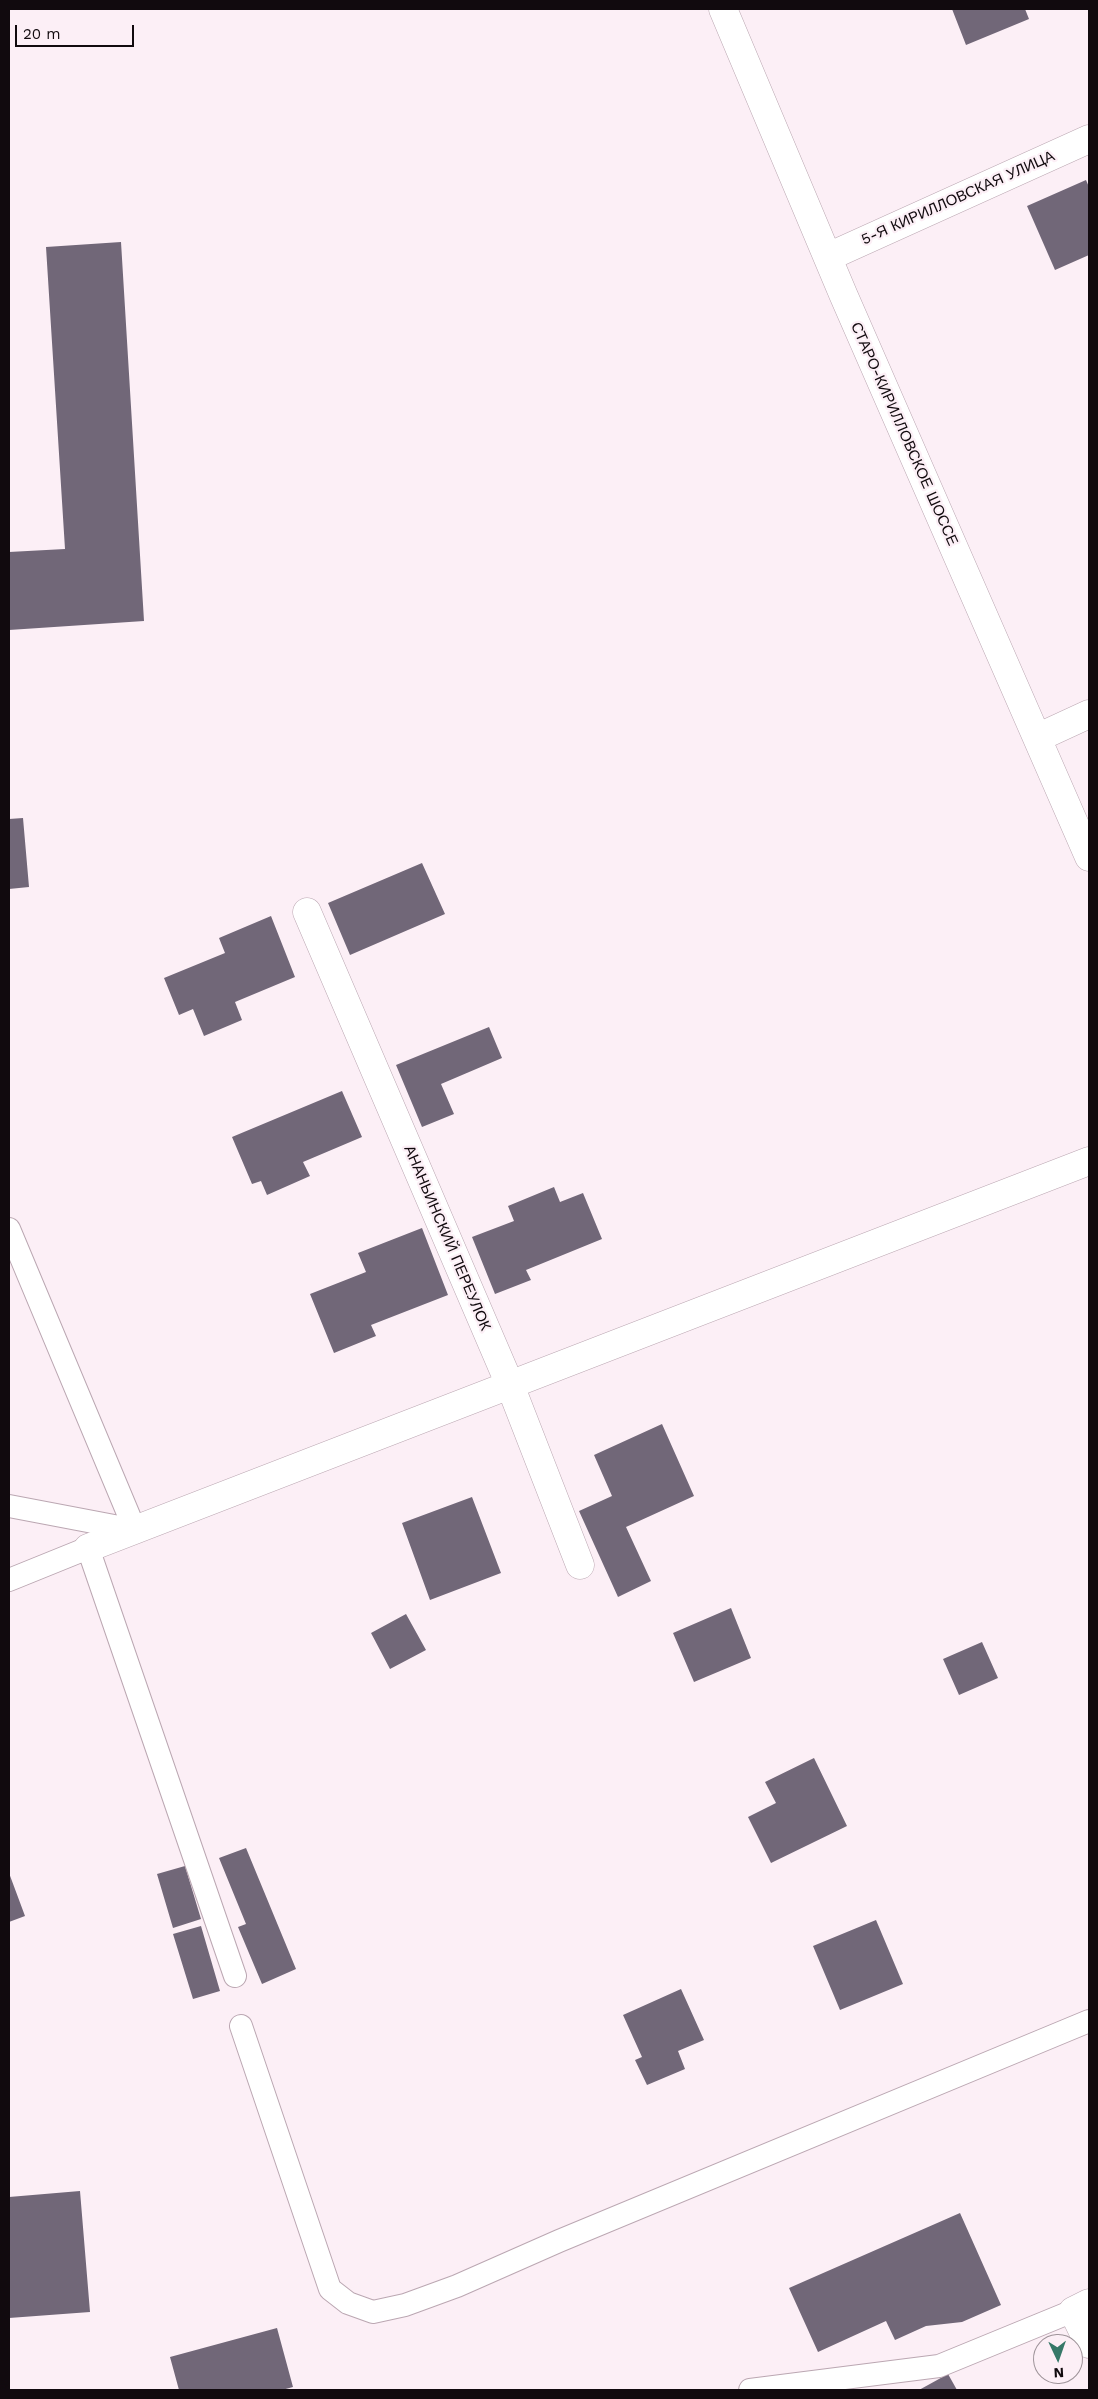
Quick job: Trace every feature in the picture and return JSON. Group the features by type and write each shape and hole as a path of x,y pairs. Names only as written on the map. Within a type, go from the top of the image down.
{"street":[{"name":"СТАРО-КИРИЛЛОВСКОЕ ШОССЕ","path":"723,9 828,257 1089,857"},
{"name":"5-Я КИРИЛЛОВСКАЯ УЛИЦА","path":"828,257 1089,139"},
{"path":"1037,738 1089,714"},
{"name":"АНАНЬИНСКИЙ ПЕРЕУЛОК","path":"307,912 510,1385 580,1565"},
{"path":"88,1548 1089,1161"},
{"path":"1081,2307 1089,2344"}],"lane":[{"path":"9,1229 134,1530"},
{"path":"9,1506 134,1530"},
{"path":"9,1580 88,1548 234,1976"},
{"path":"241,2026 330,2289 348,2303 373,2312 405,2305 457,2286 559,2241 1089,2021"},
{"path":"750,2390 938,2366 1081,2307"}],"building":[{"path":"952,9 1025,9 1029,19 966,45"},
{"path":"1086,180 1089,187 1089,255 1055,270 1027,206"},
{"path":"121,242 144,621 9,630 9,552 65,549 46,247"},
{"path":"23,818 29,887 9,889 9,819"},
{"path":"422,863 445,914 350,955 328,903"},
{"path":"271,916 295,977 235,1002 242,1020 204,1036 193,1009 179,1015 164,978 225,953 219,938"},
{"path":"489,1027 502,1058 441,1084 454,1114 422,1127 396,1065"},
{"path":"342,1091 362,1137 303,1162 310,1176 267,1195 261,1181 252,1184 232,1137"},
{"path":"554,1187 560,1202 583,1193 602,1239 526,1270 531,1280 495,1294 472,1237 514,1221 508,1206"},
{"path":"422,1228 448,1295 371,1325 376,1336 334,1353 310,1294 366,1272 358,1253"},
{"path":"662,1424 694,1496 626,1527 651,1581 618,1597 579,1511 612,1496 594,1455"},
{"path":"472,1497 501,1573 430,1600 402,1523"},
{"path":"731,1608 751,1658 694,1682 673,1633"},
{"path":"406,1614 426,1650 390,1669 371,1633"},
{"path":"982,1642 998,1678 959,1695 943,1659"},
{"path":"814,1758 847,1826 771,1863 748,1817 776,1803 765,1782"},
{"path":"246,1848 296,1969 262,1984 238,1927 246,1924 219,1858"},
{"path":"185,1866 201,1919 173,1928 157,1874"},
{"path":"9,1873 25,1916 9,1922"},
{"path":"876,1920 903,1984 840,2010 813,1946"},
{"path":"201,1926 220,1991 193,1999 173,1934"},
{"path":"681,1989 704,2040 678,2051 685,2069 647,2085 635,2060 642,2057 623,2015"},
{"path":"80,2191 90,2312 9,2318 9,2197"},
{"path":"960,2213 1001,2305 962,2322 926,2326 895,2340 886,2321 818,2352 789,2288"},
{"path":"277,2328 293,2387 282,2390 179,2390 170,2357"},
{"path":"948,2374 957,2390 919,2390"}]}
